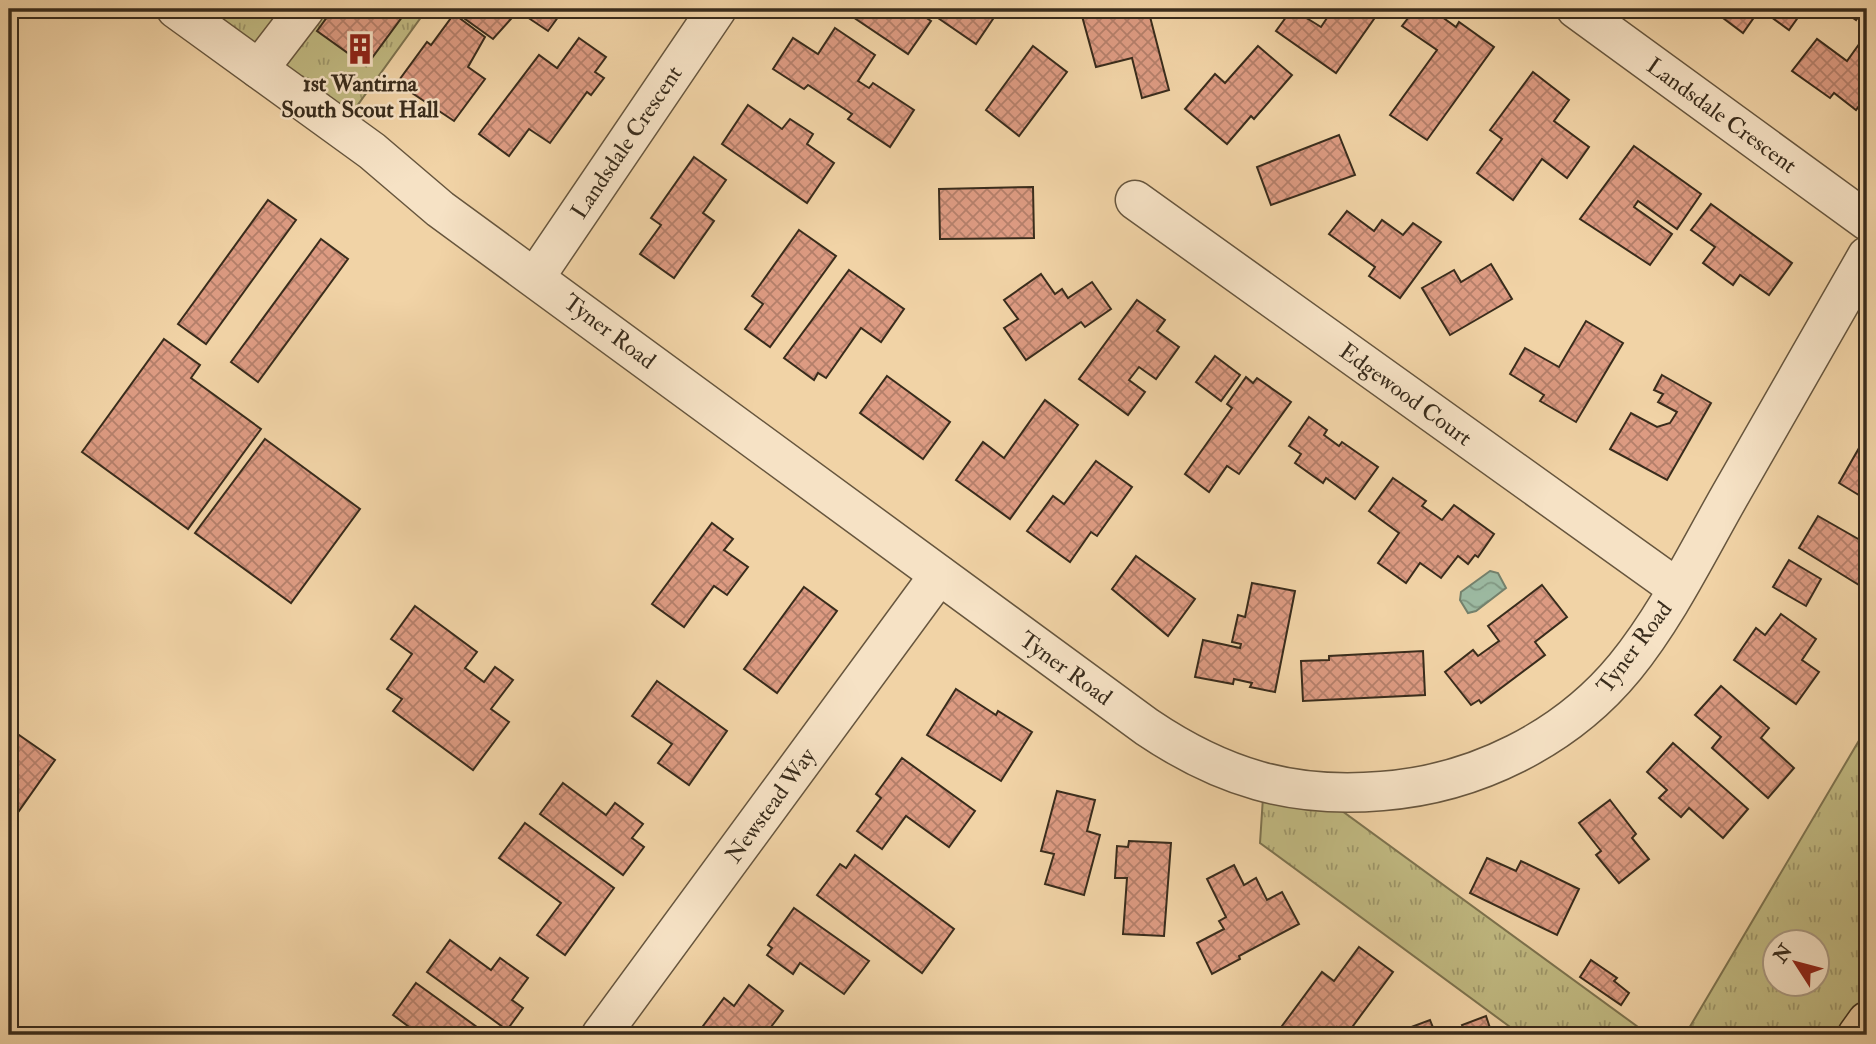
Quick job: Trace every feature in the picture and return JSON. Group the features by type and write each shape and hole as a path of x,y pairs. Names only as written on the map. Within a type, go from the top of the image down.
{"main road":[{"path":"1857,1035 1867,1021"}],"street":[{"name":"Tyner Road","path":"176,9 372,151 440,209 536,276 1176,747 1235,775 1296,790 1329,793 1404,790 1478,770 1538,742 1594,701 1626,666 1677,588 1867,256"},
{"path":"259,69 306,9"},
{"name":"Landsdale Crescent","path":"536,276 717,9"},
{"name":"Landsdale Crescent","path":"1576,9 1867,221"},
{"name":"Edgewood Court","path":"1135,200 1677,588"},
{"name":"Newstead Way","path":"601,1035 939,575"}],"green space":[{"path":"176,9 427,9 341,128"},
{"path":"1867,727 1867,1021 1857,1035 1685,1035"},
{"path":"1264,782 1316,792 1649,1035 1521,1035 1260,843"}],"water":[{"path":"1490,571 1498,573 1506,588 1476,611 1468,613 1460,600 1461,592"}],"building":[{"name":"1st Wantirna South Scout Hall","path":"333,9 408,9 366,66 317,31"},
{"path":"451,9 564,9 548,31 518,11 493,39"},
{"path":"841,9 913,9 931,21 908,54"},
{"path":"944,9 991,9 997,13 976,44 938,18"},
{"path":"1100,9 1148,9 1169,90 1142,98 1132,58 1096,67 1082,16"},
{"path":"1292,9 1321,27 1333,9 1381,9 1336,73 1276,31"},
{"path":"1415,9 1431,9 1456,27 1459,22 1494,47 1427,140 1390,115 1437,50 1402,26"},
{"path":"1711,9 1760,9 1743,33"},
{"path":"1760,9 1804,9 1789,30"},
{"path":"1840,9 1867,9 1867,25 1857,18 1856,20"},
{"path":"454,14 485,37 468,67 485,79 454,121 397,83 427,42 431,45"},
{"path":"835,28 875,55 858,81 869,88 873,83 914,110 890,147 848,119 852,114 808,85 804,89 773,69 793,38 818,54"},
{"path":"1867,33 1867,95 1856,110 1834,93 1830,98 1792,71 1817,39 1847,61"},
{"path":"579,38 606,57 595,72 604,78 591,95 587,92 550,143 529,129 509,156 479,134 539,55 557,68"},
{"path":"1033,46 1067,72 1019,136 986,110"},
{"path":"1258,46 1292,75 1254,119 1251,116 1227,144 1185,109 1215,74 1225,83"},
{"path":"1533,72 1569,100 1554,121 1589,147 1567,178 1542,159 1513,200 1477,173 1502,139 1490,130"},
{"path":"748,105 782,129 790,119 813,134 807,144 834,163 807,203 722,144"},
{"path":"1339,135 1355,175 1271,205 1257,167"},
{"path":"1634,146 1701,194 1677,229 1638,201 1634,207 1672,234 1650,265 1580,219"},
{"path":"694,157 726,180 703,213 714,221 674,278 640,254 661,225 651,218"},
{"path":"1033,187 1034,238 940,239 939,189"},
{"path":"268,200 296,220 206,344 178,324"},
{"path":"1711,204 1792,263 1769,295 1740,275 1733,285 1703,263 1715,247 1691,230"},
{"path":"1347,211 1374,231 1382,220 1403,235 1413,223 1441,242 1400,298 1369,276 1375,267 1329,234"},
{"path":"799,230 836,256 770,347 745,329 763,304 752,296"},
{"path":"321,239 348,259 258,382 231,362"},
{"path":"1491,264 1512,299 1450,335 1422,288 1454,270 1461,282"},
{"path":"849,270 904,309 881,342 861,328 826,378 818,373 814,380 784,358"},
{"path":"1041,274 1055,294 1062,289 1068,298 1092,282 1111,309 1085,327 1081,322 1026,360 1004,328 1018,319 1004,300"},
{"path":"1137,300 1165,320 1157,331 1179,347 1156,379 1139,367 1129,380 1145,392 1128,415 1079,379"},
{"path":"1586,321 1623,343 1576,422 1540,401 1544,395 1510,374 1525,348 1559,367"},
{"path":"164,339 200,365 191,378 261,429 188,529 82,452"},
{"path":"1215,356 1240,375 1221,401 1196,382"},
{"path":"1662,375 1711,403 1667,480 1610,449 1631,413 1657,427 1670,423 1677,412 1658,402 1663,394 1654,390"},
{"path":"887,376 950,422 923,459 860,413"},
{"path":"1246,377 1253,383 1257,378 1291,402 1239,474 1227,466 1209,492 1185,474 1232,408 1227,404"},
{"path":"1045,400 1078,425 1010,519 956,480 983,442 1004,458"},
{"path":"1309,417 1327,430 1324,435 1339,446 1342,442 1378,467 1355,499 1326,478 1323,483 1295,463 1301,454 1289,446"},
{"path":"1867,434 1867,500 1839,483"},
{"path":"265,439 360,509 291,603 195,533"},
{"path":"1096,461 1132,487 1097,536 1091,532 1070,562 1027,531 1053,496 1064,504"},
{"path":"1393,478 1426,501 1422,506 1442,520 1454,505 1494,534 1478,557 1475,555 1468,564 1458,556 1441,578 1420,563 1406,583 1378,563 1399,533 1369,511"},
{"path":"1818,516 1867,544 1867,590 1799,548"},
{"path":"712,523 733,539 724,550 748,567 727,595 714,586 684,627 652,604"},
{"path":"1136,556 1195,599 1168,636 1112,589"},
{"path":"1789,560 1821,579 1806,606 1773,587"},
{"path":"1252,583 1295,591 1275,692 1250,687 1252,683 1234,679 1233,684 1195,677 1203,640 1240,648 1241,644 1232,642 1238,615 1245,617"},
{"path":"1542,585 1567,617 1535,642 1545,655 1481,703 1479,700 1471,705 1445,672 1473,650 1478,656 1499,641 1488,626"},
{"path":"804,587 837,611 777,693 744,669"},
{"path":"415,606 477,652 465,668 484,682 495,667 513,680 491,709 509,722 473,770 393,711 402,699 387,689 412,654 391,639"},
{"path":"1781,614 1816,639 1802,660 1819,672 1796,704 1734,660 1756,628 1765,635"},
{"path":"1423,651 1425,695 1303,701 1301,661 1329,660 1329,656"},
{"path":"657,681 727,731 689,785 658,763 672,744 632,716"},
{"path":"1721,686 1769,728 1761,738 1794,768 1768,798 1712,748 1721,737 1695,715"},
{"path":"956,689 996,715 998,711 1032,732 1001,781 927,735"},
{"path":"9,728 55,760 9,825"},
{"path":"1673,743 1748,809 1723,838 1689,808 1681,817 1659,798 1667,790 1647,772"},
{"path":"902,758 975,811 949,847 906,816 882,849 857,831 881,798 876,794"},
{"path":"563,783 606,815 615,803 643,824 632,838 644,847 623,875 540,814"},
{"path":"1057,791 1095,800 1087,831 1100,835 1084,895 1045,884 1054,854 1041,851"},
{"path":"1610,800 1636,834 1632,838 1649,859 1619,883 1596,855 1601,851 1579,823"},
{"path":"525,823 614,888 565,955 537,935 561,903 499,858"},
{"path":"1129,841 1171,843 1164,936 1123,934 1127,878 1115,878 1117,846 1128,847"},
{"path":"855,855 954,929 922,973 817,895 840,864 846,868"},
{"path":"1487,858 1516,871 1521,861 1579,889 1557,935 1470,893"},
{"path":"1234,865 1244,885 1256,878 1267,900 1282,892 1299,924 1239,956 1240,959 1212,974 1197,943 1224,929 1219,921 1226,917 1207,879"},
{"path":"794,908 869,961 844,994 800,963 793,974 767,955 772,948 768,945"},
{"path":"450,940 491,970 500,958 528,978 512,1000 523,1008 507,1030 427,972"},
{"path":"1359,947 1393,972 1347,1034 1337,1027 1332,1035 1286,1035 1279,1030 1322,972 1334,981"},
{"path":"1591,960 1617,978 1614,981 1629,993 1621,1005 1580,977"},
{"path":"416,983 488,1035 420,1035 393,1015"},
{"path":"749,985 783,1011 768,1031 774,1035 707,1035 700,1030 724,998 734,1006"},
{"path":"1486,1016 1492,1034 1508,1028 1510,1035 1466,1035 1462,1025"},
{"path":"1430,1020 1436,1035 1395,1033"}],"place":[{"name":"1st Wantirna South Scout Hall","path":"360,49"}]}
